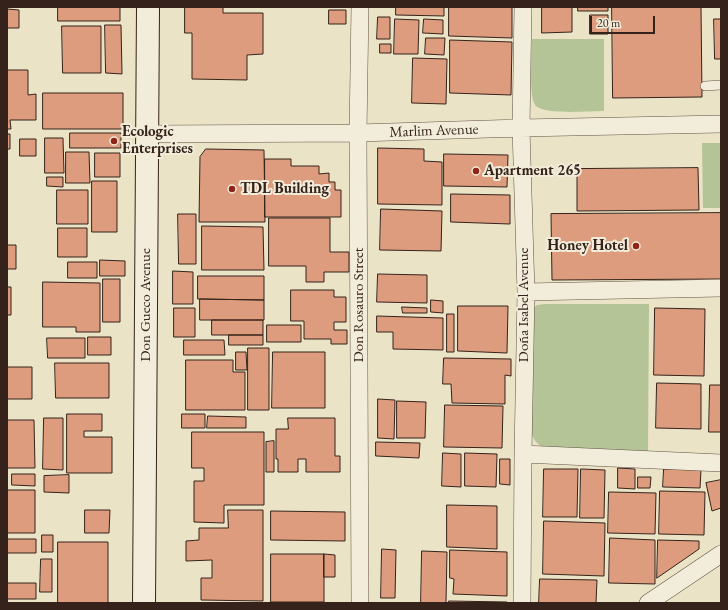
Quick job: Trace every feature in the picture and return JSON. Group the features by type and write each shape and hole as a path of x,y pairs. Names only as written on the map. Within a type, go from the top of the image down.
{"main road":[{"name":"Don Gueco Avenue","path":"144,603 148,7"}],"street":[{"name":"Don Rosauro Street","path":"360,7 358,133 360,603"},
{"name":"Doña Isabel Avenue","path":"522,603 526,292 521,128 523,7"},
{"name":"Marlim Avenue","path":"148,134 358,133 721,124"},
{"path":"526,292 721,288"},
{"path":"523,454 721,463"},
{"path":"648,603 721,554"}],"lane":[{"path":"705,86 721,85"}],"green space":[{"path":"532,39 604,39 604,111 558,112 548,111 536,106 531,85"},
{"path":"702,143 721,143 721,208 703,208"},
{"path":"649,304 648,453 550,450 539,445 535,440 530,429 531,310 537,305"}],"building":[{"path":"58,7 120,7 120,21 58,21"},
{"path":"185,7 223,7 223,13 263,13 263,54 247,55 247,80 192,79 192,33 185,33"},
{"path":"396,7 444,7 444,16 396,15"},
{"path":"449,7 512,7 512,38 449,36"},
{"path":"542,7 572,7 572,32 542,33"},
{"path":"578,7 608,7 608,11 578,11"},
{"path":"612,7 701,7 702,97 613,98"},
{"path":"7,9 19,10 19,28 7,28"},
{"path":"329,10 346,10 346,24 329,24"},
{"path":"590,15 608,15 608,34 590,34"},
{"path":"378,17 390,17 390,39 377,39"},
{"path":"395,19 419,20 418,54 394,54"},
{"path":"424,19 443,20 443,34 423,33"},
{"path":"714,19 721,19 721,59 715,59"},
{"path":"105,25 121,25 122,74 106,73"},
{"path":"62,26 101,26 101,73 63,73"},
{"path":"426,38 445,38 444,55 425,54"},
{"path":"450,40 512,42 511,95 450,93"},
{"path":"380,44 391,44 391,53 380,53"},
{"path":"413,58 447,59 446,104 412,103"},
{"path":"7,70 28,70 28,95 36,94 36,120 10,120 11,129 7,129"},
{"path":"43,93 123,93 123,129 43,129"},
{"path":"70,133 121,133 121,148 70,148"},
{"path":"7,134 10,134 10,149 7,149"},
{"path":"45,138 63,138 64,173 45,173"},
{"path":"20,139 36,139 36,156 20,156"},
{"path":"378,148 424,149 424,161 442,162 442,205 378,204"},
{"name":"TDL Building","path":"206,149 264,150 265,222 199,222 200,157"},
{"path":"66,152 89,152 90,183 66,183"},
{"path":"95,153 120,153 120,177 95,177"},
{"name":"Apartment 265","path":"444,154 508,155 507,187 444,186"},
{"path":"265,159 291,159 291,166 319,166 319,174 329,173 329,182 335,182 335,190 341,190 341,217 265,217"},
{"path":"698,168 699,210 577,211 577,169"},
{"path":"47,177 63,177 63,187 47,186"},
{"path":"92,181 117,181 117,232 92,232"},
{"path":"57,190 88,190 88,224 57,224"},
{"path":"451,194 510,195 510,224 451,222"},
{"path":"381,209 442,211 441,251 380,250"},
{"name":"Honey Hotel","path":"721,213 721,279 552,280 551,214"},
{"path":"178,214 196,214 196,264 179,264"},
{"path":"269,218 330,218 330,252 349,252 349,272 324,272 324,282 306,282 306,266 269,266"},
{"path":"202,226 263,227 264,270 202,270"},
{"path":"58,228 87,228 87,257 58,257"},
{"path":"7,245 16,245 16,269 7,269"},
{"path":"100,260 125,261 125,276 100,276"},
{"path":"68,262 97,262 97,278 68,278"},
{"path":"173,271 193,272 193,304 173,304"},
{"path":"378,274 427,275 427,303 377,302"},
{"path":"198,276 264,276 264,300 198,299"},
{"path":"103,279 120,279 120,322 103,322"},
{"path":"43,282 100,283 100,332 76,332 76,327 43,327"},
{"path":"7,287 11,287 11,315 7,315"},
{"path":"291,290 334,290 334,297 346,297 346,322 334,322 334,330 347,330 347,344 331,344 331,339 304,339 304,321 291,321"},
{"path":"200,299 264,300 264,320 200,320"},
{"path":"431,300 443,301 443,313 431,312"},
{"path":"458,306 508,306 507,353 458,351"},
{"path":"402,307 427,308 427,313 403,313"},
{"path":"174,308 195,308 195,337 174,337"},
{"path":"655,308 705,309 704,376 654,375"},
{"path":"447,314 454,314 454,352 447,352"},
{"path":"377,316 443,318 443,350 393,349 393,332 377,332"},
{"path":"212,320 263,320 263,335 212,335"},
{"path":"267,325 301,325 301,342 267,342"},
{"path":"229,335 263,335 263,345 229,345"},
{"path":"88,337 111,337 111,355 88,355"},
{"path":"47,338 85,338 85,358 48,358"},
{"path":"184,340 224,340 225,355 184,355"},
{"path":"248,348 269,348 269,410 248,410"},
{"path":"236,352 246,352 247,370 236,370"},
{"path":"273,352 325,352 325,408 272,408"},
{"path":"444,358 511,359 511,376 505,375 505,404 452,403 451,384 443,384"},
{"path":"186,360 233,360 233,372 245,372 245,410 186,410"},
{"path":"55,363 109,363 109,398 56,398"},
{"path":"7,367 32,367 32,399 7,399"},
{"path":"657,383 701,384 701,429 656,428"},
{"path":"710,385 721,385 721,432 709,432"},
{"path":"378,399 395,400 394,439 378,438"},
{"path":"397,401 426,402 425,438 397,438"},
{"path":"445,405 503,406 502,448 444,447"},
{"path":"67,414 102,414 102,431 84,431 84,437 112,437 112,473 67,473"},
{"path":"182,414 205,414 205,428 182,428"},
{"path":"208,416 246,417 246,428 207,428"},
{"path":"44,418 63,418 63,470 43,469"},
{"path":"288,418 335,418 335,456 340,456 340,472 306,472 306,459 298,459 298,472 278,472 278,459 276,459 276,429 288,429"},
{"path":"7,420 34,420 35,468 7,468"},
{"path":"192,432 264,432 264,505 224,505 224,523 194,522 194,481 204,481 204,468 192,468"},
{"path":"274,441 274,472 266,472 266,442"},
{"path":"376,442 420,443 419,458 376,456"},
{"path":"443,453 461,454 461,487 442,486"},
{"path":"465,453 497,454 496,487 465,486"},
{"path":"500,459 510,459 510,485 500,484"},
{"path":"618,468 635,469 635,489 618,488"},
{"path":"544,469 578,469 577,517 543,517"},
{"path":"581,469 605,470 604,518 580,518"},
{"path":"664,469 701,470 700,488 663,487"},
{"path":"12,474 35,474 35,486 12,485"},
{"path":"69,475 69,493 44,492 44,476"},
{"path":"638,477 651,477 650,488 638,488"},
{"path":"721,480 721,508 712,511 706,483"},
{"path":"7,490 35,490 35,533 7,533"},
{"path":"660,491 705,492 704,535 659,534"},
{"path":"609,492 656,493 655,534 608,533"},
{"path":"447,505 497,506 497,549 447,547"},
{"path":"85,510 110,510 109,533 85,533"},
{"path":"228,510 263,510 263,601 201,600 201,578 212,578 212,560 186,561 186,541 199,540 199,528 228,528"},
{"path":"271,511 345,512 345,541 271,540"},
{"path":"544,521 605,523 604,576 543,574"},
{"path":"42,535 53,535 53,552 42,552"},
{"path":"610,538 655,540 655,584 609,583"},
{"path":"7,539 36,539 36,553 7,553"},
{"path":"658,540 699,541 699,549 657,578"},
{"path":"58,542 108,542 108,603 58,603"},
{"path":"382,549 396,550 395,598 381,598"},
{"path":"450,550 507,552 507,596 453,594 454,579 450,578"},
{"path":"422,551 447,552 446,603 421,603"},
{"path":"271,554 324,554 324,602 271,602"},
{"path":"324,554 335,555 335,577 324,577"},
{"path":"41,559 52,559 52,592 40,592"},
{"path":"540,579 597,580 596,603 539,603"},
{"path":"7,583 36,583 36,599 7,599"},
{"path":"449,601 507,602 507,603 449,603"}],"place":[{"name":"Ecologic Enterprises","path":"114,141"},
{"name":"Apartment 265","path":"476,171"},
{"name":"TDL Building","path":"232,189"},
{"name":"Honey Hotel","path":"636,246"}]}
